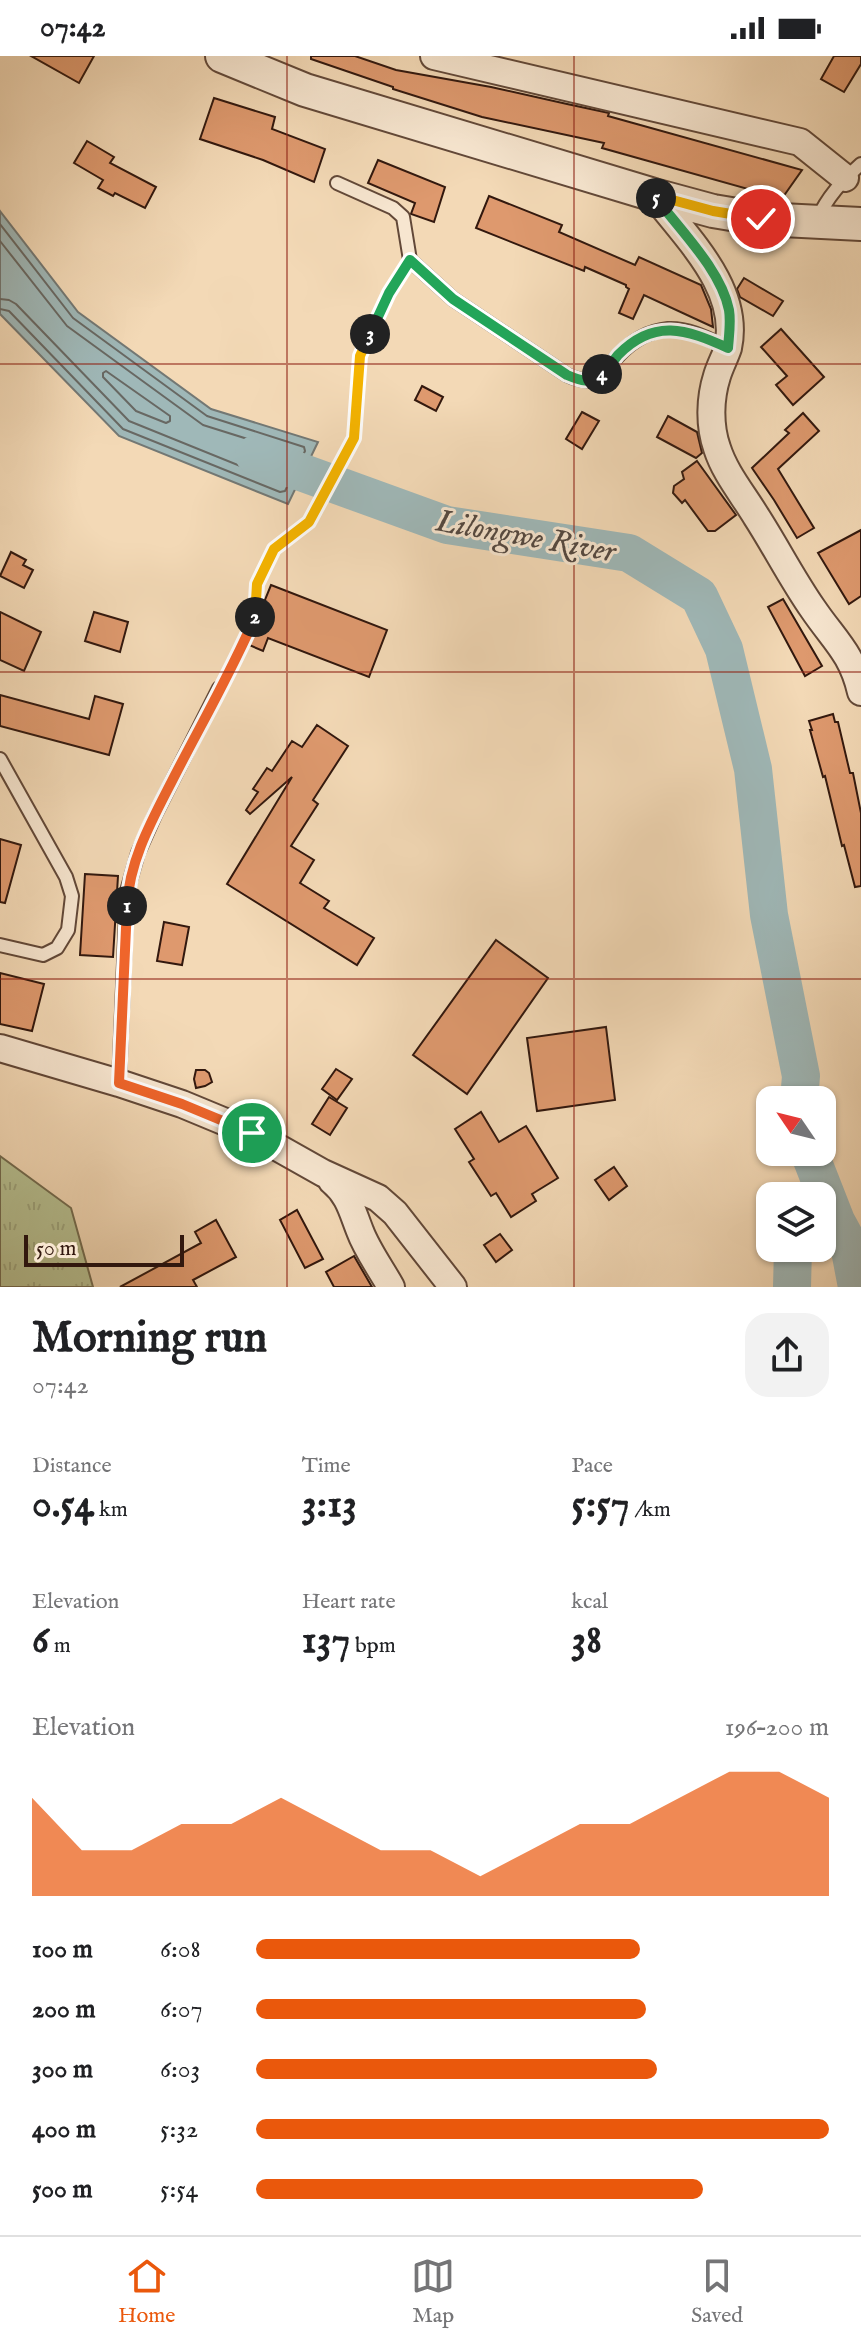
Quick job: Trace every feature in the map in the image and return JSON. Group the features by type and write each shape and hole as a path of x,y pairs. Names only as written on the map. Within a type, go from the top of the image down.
{"street":[{"path":"222,56 305,90 713,211 761,219 861,224"},
{"path":"434,56 800,142 853,171"},
{"path":"654,195 710,267 722,288 729,310 728,348 712,397 716,446 732,481 756,515 799,590 847,653 861,692"},
{"path":"0,1048 182,1104 252,1133 323,1173 378,1198 395,1213 453,1287"},
{"path":"323,1173 342,1189 360,1231 391,1287"}],"lane":[{"path":"815,223 825,201 853,171"},
{"path":"337,183 393,208 403,217 410,260 453,299 567,375 581,381 595,380 619,354 645,334 669,329 695,333 728,348"},
{"path":"119,1083 127,891 138,853 155,815 219,688"},
{"path":"0,759 66,877 72,896 68,930 57,948 43,955 0,945"}],"path":[{"path":"219,688 235,662 255,617 257,584 274,549 309,522 354,438 360,356 389,293 410,260"}],"green space":[{"path":"0,1156 71,1208 93,1287 0,1287"}],"water":[{"path":"0,211 78,312 211,409 318,442 288,504 119,436 0,314"}],"building":[{"path":"31,56 94,56 79,83"},
{"path":"311,56 355,56 396,70 609,113 608,116 802,170 783,197 773,196 602,148 604,143 482,117 393,89 311,59"},
{"path":"834,56 861,56 861,64 844,92 821,79"},
{"path":"214,98 275,117 272,129 325,149 314,182 263,160 200,139"},
{"path":"87,141 114,157 110,163 156,187 145,208 98,188 103,180 74,163"},
{"path":"378,160 445,187 434,222 411,214 415,203 368,183"},
{"path":"489,196 562,225 559,232 635,265 639,257 701,285 711,309 713,327 644,295 633,319 619,313 629,289 626,285 476,228"},
{"path":"744,278 783,301 773,316 740,297 737,289"},
{"path":"781,329 824,377 793,405 776,385 787,376 761,347"},
{"path":"422,386 443,397 436,411 415,400"},
{"path":"582,412 599,421 582,449 566,439"},
{"path":"803,413 819,431 778,469 814,528 797,538 752,468 789,433 785,430"},
{"path":"668,416 697,432 702,453 696,458 657,437"},
{"path":"697,461 736,515 715,531 708,531 685,500 682,503 673,493 674,486 684,479 682,472"},
{"path":"861,530 861,596 849,604 818,553"},
{"path":"11,552 26,560 23,565 33,570 24,588 0,576"},
{"path":"271,585 387,630 369,677 268,638 263,651 247,644"},
{"path":"783,599 822,666 805,676 768,607"},
{"path":"0,612 41,632 24,671 0,660"},
{"path":"94,612 128,622 120,652 85,641"},
{"path":"0,695 89,719 95,696 123,704 109,755 0,726"},
{"path":"833,714 835,722 838,722 850,773 853,773 861,813 861,886 855,887 810,730 809,721"},
{"path":"317,725 348,746 313,800 318,804 291,846 314,860 300,883 329,901 324,908 374,938 357,965 227,884 292,777 250,814 246,810 258,792 253,789 267,768 272,771 292,741 302,747"},
{"path":"0,839 21,845 5,903 0,902"},
{"path":"85,874 118,876 113,957 80,955"},
{"path":"164,922 189,927 182,965 157,961"},
{"path":"496,940 548,978 467,1094 413,1055"},
{"path":"0,973 44,984 32,1031 0,1024"},
{"path":"606,1027 615,1100 537,1111 527,1038"},
{"path":"336,1069 352,1079 337,1100 322,1089"},
{"path":"196,1070 209,1073 212,1082 196,1088"},
{"path":"329,1097 347,1108 330,1135 312,1124"},
{"path":"481,1112 499,1142 526,1126 558,1178 532,1194 536,1201 511,1217 496,1193 491,1196 469,1162 474,1159 455,1129"},
{"path":"614,1167 627,1186 609,1200 595,1180"},
{"path":"297,1210 323,1259 305,1268 280,1220"},
{"path":"216,1220 236,1257 193,1280 197,1287 120,1287 201,1243 195,1232"},
{"path":"500,1234 512,1250 496,1262 484,1245"},
{"path":"354,1256 372,1287 334,1287 326,1272"}],"waterway":[{"name":"Lilongwe River","path":"254,455 447,525 629,553 699,596 724,649 753,769 769,915 801,1076 800,1086"},
{"path":"814,1166 849,1245 857,1287"},
{"name":"Lilongwe River","path":"792,1287 793,1262"}],"route":[{"path":"252,1133 182,1104 119,1083 127,891 138,853 155,815 235,662 255,617 257,584 274,549 309,522 354,438 360,356 389,293 410,260 453,299 567,375 581,381 595,380 619,354 645,334 669,329 695,333 728,348 729,310 722,288 710,267 654,195 713,211 761,219"}]}
